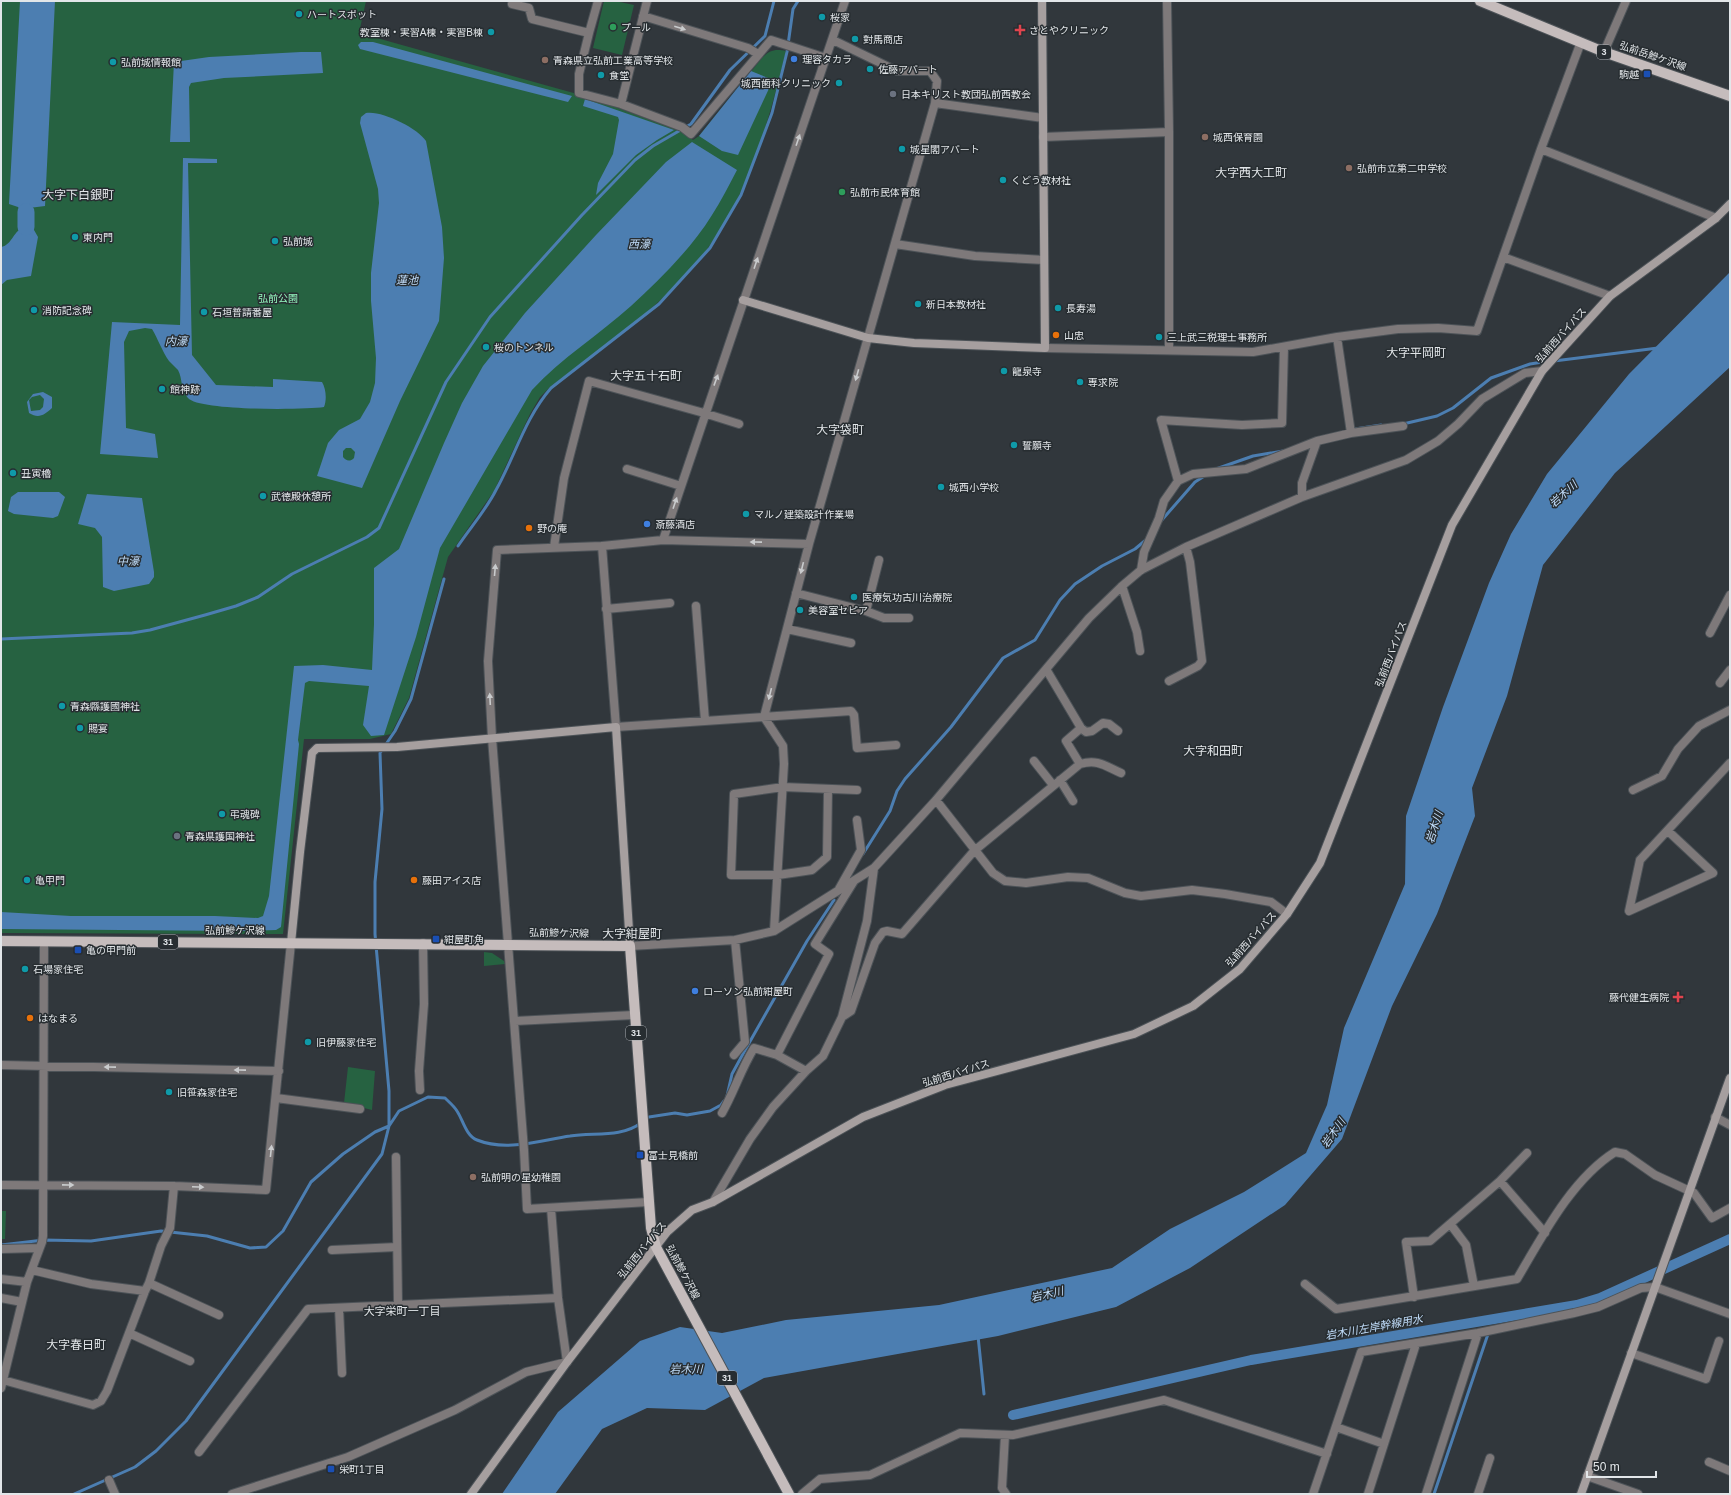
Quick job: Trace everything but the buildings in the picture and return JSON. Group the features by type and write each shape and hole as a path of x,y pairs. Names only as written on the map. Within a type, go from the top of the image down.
{"main road":[{"name":"弘前岳鰺ケ沢線","path":"1480,1 1604,52 1730,96"},
{"name":"弘前鰺ケ沢線","path":"1,941 630,946 651,1228 656,1247 789,1494"}],"street":[{"path":"598,1 579,74 579,93 621,104 682,127 692,134 771,40 826,58"},
{"path":"621,104 647,1"},
{"path":"663,540 704,413 833,40 845,1"},
{"path":"1042,1 1045,348"},
{"path":"1167,1 1169,132 1169,350"},
{"path":"1604,52 1626,1"},
{"path":"512,4 528,8 532,19 589,33"},
{"path":"643,16 748,48 758,54"},
{"path":"774,931 783,787 783,746 764,716 809,544 935,103 937,81 930,71 897,71 833,40"},
{"path":"743,300 868,338 914,343 1045,348 1253,352 1337,337 1398,329 1438,328 1477,331 1502,257 1581,42"},
{"path":"935,103 1043,118"},
{"path":"1043,137 1169,132"},
{"path":"1541,149 1716,218"},
{"name":"弘前西バイパス","path":"471,1494 567,1362 667,1232 692,1210 713,1202 863,1117 945,1085 1134,1034 1193,1006 1240,969 1287,914 1320,863 1452,525 1542,371 1610,296 1716,218 1730,204"},
{"path":"895,244 975,256 1044,260"},
{"path":"1502,257 1610,296"},
{"path":"1337,337 1351,433"},
{"path":"1178,481 1161,420 1242,425 1282,423 1284,347"},
{"path":"602,546 616,727 630,946 735,940 774,931 874,868 936,800 1089,618 1141,570 1186,547 1302,497 1406,460 1438,441 1458,424 1482,399 1525,373 1542,371"},
{"path":"554,547 564,478 589,381 739,424"},
{"path":"1141,570 1144,552 1159,518 1164,501 1178,481 1193,474 1246,469 1317,441 1351,433 1403,426"},
{"path":"1302,497 1302,483 1317,441"},
{"path":"627,468 681,486"},
{"path":"649,1202 527,1209 510,944 492,738 488,661 497,550 602,546 663,540 809,544"},
{"path":"1169,681 1198,666 1202,661 1190,562 1186,547"},
{"path":"866,611 879,560"},
{"path":"1122,586 1137,632 1140,651"},
{"path":"796,593 866,611 884,618 909,618"},
{"path":"1710,633 1730,595"},
{"path":"606,609 670,603"},
{"path":"696,606 705,721"},
{"path":"786,629 851,643"},
{"path":"1046,669 1081,728 1086,732 1092,731 1103,723 1109,724 1118,730"},
{"path":"1720,683 1730,670"},
{"path":"1633,790 1662,776 1678,749 1699,726 1730,710"},
{"path":"1,1184 174,1186 266,1190 300,852 312,753 317,748 368,749 397,747 616,727 851,711 854,715 857,748 896,745"},
{"path":"1080,764 1066,741 1081,728"},
{"path":"1034,760 1073,801"},
{"path":"842,1017 851,1011 875,943 879,937 887,931 902,934 974,850 1080,764 1090,761 1101,763 1121,774"},
{"path":"1668,831 1712,873 1628,911 1640,860 1730,763"},
{"path":"828,789 827,856 812,870 778,875 731,875 734,794 783,787 857,790"},
{"path":"936,800 993,873 1005,881 1026,884 1068,877 1088,878 1125,893 1141,896 1192,890 1272,902 1287,914"},
{"path":"839,890 861,850 857,820"},
{"path":"713,1202 750,1139 773,1107 806,1071 823,1056 842,1017 867,921 874,868"},
{"path":"777,1055 829,954 815,944 856,879"},
{"path":"734,1055 745,1042 735,940"},
{"path":"44,941 41,1242 27,1282 2,1384 93,1405 101,1401 107,1391 149,1283 161,1246 169,1231 174,1186"},
{"path":"420,1090 419,1071 424,1004 423,944"},
{"path":"515,1021 634,1015"},
{"path":"722,1113 733,1094 742,1068 754,1048 777,1055 806,1071"},
{"path":"1,1065 279,1071"},
{"path":"1581,1494 1730,1078"},
{"path":"276,1098 360,1109"},
{"path":"1715,1117 1730,1125"},
{"path":"1305,1284 1336,1309 1517,1279 1545,1233 1586,1176 1603,1160 1615,1152 1625,1154 1655,1175 1694,1193 1712,1218 1730,1208"},
{"path":"1414,1297 1406,1242 1430,1241 1451,1225 1500,1181 1527,1153"},
{"path":"396,1157 398,1304"},
{"path":"1500,1181 1545,1233"},
{"path":"232,1494 348,1457 455,1410 526,1372 567,1362 558,1298 551,1208"},
{"path":"1451,1225 1466,1245 1474,1286"},
{"path":"1,1249 41,1242"},
{"path":"332,1250 397,1247"},
{"path":"32,1270 91,1284 145,1290"},
{"path":"1,1278 27,1282"},
{"path":"149,1283 219,1315"},
{"path":"1313,1494 1361,1352 1478,1333 1574,1313 1598,1307 1641,1288 1655,1287 1730,1314"},
{"path":"1,1298 22,1302"},
{"path":"200,1452 308,1309 558,1298"},
{"path":"339,1308 342,1373"},
{"path":"129,1333 190,1361"},
{"path":"1426,1494 1478,1333"},
{"path":"1631,1353 1706,1379 1719,1341"},
{"path":"1368,1494 1416,1344"},
{"path":"802,1494 820,1480 870,1475 960,1432 1012,1435 1164,1400 1327,1454"},
{"path":"1336,1427 1384,1444"},
{"path":"1005,1435 1002,1488 1006,1494"},
{"path":"1478,1494 1490,1458"},
{"path":"1709,1462 1730,1471"},
{"path":"1587,1476 1638,1494"},
{"path":"109,1480 115,1494"}],"green space":[{"name":"弘前公園","path":"1,1 366,1 359,33 588,97 685,133 693,140 699,136 762,58 773,51 786,51 765,130 756,156 734,206 705,252 671,291 652,308 612,341 550,387 540,397 530,414 494,491 448,557 409,698 391,734 370,739 304,739 283,934 1,933"},
{"name":"プール","path":"604,1 615,1 634,5 622,55 593,48"},
{"path":"484,952 492,953 504,961 505,964 484,966"},
{"path":"348,1067 375,1071 372,1110 344,1103"},
{"path":"1,1211 6,1211 5,1239 1,1239"}],"water":[{"path":"20,1 55,1 45,206 29,208 28,212 21,212 18,207 9,204"},
{"path":"361,42 373,42 572,96 568,102 360,49 358,45"},
{"path":"321,52 323,73 224,78 191,83 189,87 190,142 170,142 174,62 209,57"},
{"path":"751,71 773,80 738,155 722,151 699,136"},
{"path":"585,99 674,130 636,155 596,195 598,183 613,154 619,120 618,117 583,106"},
{"name":"蓮池","path":"366,113 381,114 399,121 422,136 426,141 442,227 444,258 439,321 400,401 362,488 317,476 328,443 339,430 360,419 370,402 375,383 376,358 371,301 371,273 379,203 378,189 360,123 361,117","holes":["346,448 351,448 355,452 354,458 347,460 343,457 343,451"]},
{"name":"西濠","path":"692,142 737,170 704,228 685,252 619,317 555,367 532,390 440,548 416,637 384,735 371,736 363,725 369,686 309,681 305,683 298,740 299,744 281,927 276,930 241,931 1,929 1,912 71,916 215,916 258,918 263,916 269,896 294,666 323,665 372,670 374,568 399,549 462,403 483,366 525,313 596,235 666,162"},
{"name":"内濠","path":"183,158 217,159 217,163 188,163 192,355 216,385 273,387 273,379 322,382 326,394 326,401 324,407 296,409 231,407 196,402 185,395 178,370 169,361 152,329 145,328 129,331 124,342 126,428 155,434 158,458 100,454 112,322 180,325"},
{"path":"26,227 34,230 38,237 31,276 7,280 1,285 1,247 5,246 18,231"},
{"name":"岩木川","path":"1730,272 1730,367 1615,473 1543,565 1507,696 1472,788 1475,816 1437,914 1392,1006 1342,1139 1285,1205 1190,1268 1116,1307 998,1336 764,1378 705,1410 647,1408 602,1429 555,1494 502,1494 558,1412 640,1341 680,1327 722,1333 786,1320 939,1305 1112,1268 1170,1229 1244,1192 1306,1153 1327,1105 1344,1028 1405,884 1406,816 1443,707 1489,583 1511,534 1547,474 1629,374"},
{"path":"43,392 52,397 52,408 39,416 29,413 27,402 33,394","holes":["40,395 44,399 43,407 40,410 31,411 29,400 32,397"]},
{"path":"18,492 59,492 65,497 58,516 53,518 14,514 8,511 11,497"},
{"name":"中濠","path":"87,494 142,498 154,572 154,577 149,584 114,591 103,587 102,537 95,528 78,524"}],"waterway":[{"path":"1,639 132,633 150,630 236,606 258,597 292,574 367,537 379,528 446,382 490,317 582,215 635,160 653,146 691,124 730,70 765,36 774,1"},
{"path":"458,546 492,497 503,477 527,424 551,388 659,304 710,248 741,195 772,113 787,52 793,9 798,1"},
{"path":"26,212 26,227"},
{"path":"1554,361 1658,348"},
{"path":"1403,424 1437,416 1453,408 1491,378 1530,364 1549,361"},
{"path":"1355,429 1381,425"},
{"path":"1216,469 1253,456 1283,451"},
{"path":"1161,521 1195,482 1206,475"},
{"path":"863,854 890,811 897,791 905,779 951,727 1003,658 1035,640 1060,600 1075,584 1102,566 1135,549 1147,539"},
{"path":"74,1494 135,1467 156,1451 186,1421 382,1154 389,1126 389,1091 375,934 375,882 382,809 380,753 395,731 411,699 444,579"},
{"path":"727,1096 732,1074 744,1052 807,941 834,900"},
{"path":"1,1245 44,1240 91,1241 161,1231 207,1236 250,1248 266,1247 283,1231 311,1182 343,1154 375,1132 389,1126 399,1111 428,1097 445,1098 456,1109 467,1131 473,1138 500,1145 524,1144 579,1135 616,1133 633,1128 641,1123"},
{"path":"645,1119 675,1113 687,1115 710,1111 721,1105 724,1101"},
{"name":"岩木川左岸幹線用水","path":"1013,1415 1251,1360 1577,1305 1600,1298 1730,1239"},
{"path":"1434,1494 1488,1334"},
{"path":"978,1336 984,1394"}],"place":[{"name":"ハートスポット","path":"299,14"},
{"name":"桜家","path":"822,17"},
{"name":"プール","path":"613,27"},
{"name":"さとやクリニック","path":"1020,30"},
{"name":"教室棟・実習A棟・実習B棟","path":"491,32"},
{"name":"對馬商店","path":"855,39"},
{"name":"理容タカラ","path":"794,59"},
{"name":"青森県立弘前工業高等学校","path":"545,60"},
{"name":"弘前城情報館","path":"113,62"},
{"name":"佐藤アパート","path":"870,69"},
{"name":"駒越","path":"1647,74"},
{"name":"食堂","path":"601,75"},
{"name":"城西歯科クリニック","path":"839,83"},
{"name":"日本キリスト教団弘前西教会","path":"893,94"},
{"name":"城西保育園","path":"1205,137"},
{"name":"城星閣アパート","path":"902,149"},
{"name":"弘前市立第二中学校","path":"1349,168"},
{"name":"くどう教材社","path":"1003,180"},
{"name":"弘前市民体育館","path":"842,192"},
{"name":"東内門","path":"75,237"},
{"name":"弘前城","path":"275,241"},
{"name":"新日本教材社","path":"918,304"},
{"name":"長寿湯","path":"1058,308"},
{"name":"消防記念碑","path":"34,310"},
{"name":"石垣普請番屋","path":"204,312"},
{"name":"山忠","path":"1056,335"},
{"name":"三上武三税理士事務所","path":"1159,337"},
{"name":"桜のトンネル","path":"486,347"},
{"name":"龍泉寺","path":"1004,371"},
{"name":"専求院","path":"1080,382"},
{"name":"館神跡","path":"162,389"},
{"name":"誓願寺","path":"1014,445"},
{"name":"丑寅櫓","path":"13,473"},
{"name":"城西小学校","path":"941,487"},
{"name":"武徳殿休憩所","path":"263,496"},
{"name":"マルノ建築設計作業場","path":"746,514"},
{"name":"斎藤酒店","path":"647,524"},
{"name":"野の庵","path":"529,528"},
{"name":"医療気功古川治療院","path":"854,597"},
{"name":"美容室セピア","path":"800,610"},
{"name":"青森縣護國神社","path":"62,706"},
{"name":"賜宴","path":"80,728"},
{"name":"弔魂碑","path":"222,814"},
{"name":"青森県護国神社","path":"177,836"},
{"name":"亀甲門","path":"27,880"},
{"name":"藤田アイス店","path":"414,880"},
{"name":"紺屋町角","path":"436,939"},
{"name":"亀の甲門前","path":"78,950"},
{"name":"石場家住宅","path":"25,969"},
{"name":"ローソン弘前紺屋町","path":"695,991"},
{"name":"藤代健生病院","path":"1678,997"},
{"name":"はなまる","path":"30,1018"},
{"name":"旧伊藤家住宅","path":"308,1042"},
{"name":"旧笹森家住宅","path":"169,1092"},
{"name":"富士見橋前","path":"640,1155"},
{"name":"弘前明の星幼稚園","path":"473,1177"},
{"name":"栄町1丁目","path":"331,1469"}],"district":[{"name":"大字西大工町","path":"1251,173"},
{"name":"大字下白銀町","path":"78,195"},
{"name":"大字平岡町","path":"1416,353"},
{"name":"大字五十石町","path":"646,376"},
{"name":"大字袋町","path":"840,430"},
{"name":"大字和田町","path":"1213,751"},
{"name":"大字紺屋町","path":"632,934"},
{"name":"大字栄町一丁目","path":"402,1311"},
{"name":"大字春日町","path":"76,1345"}]}
